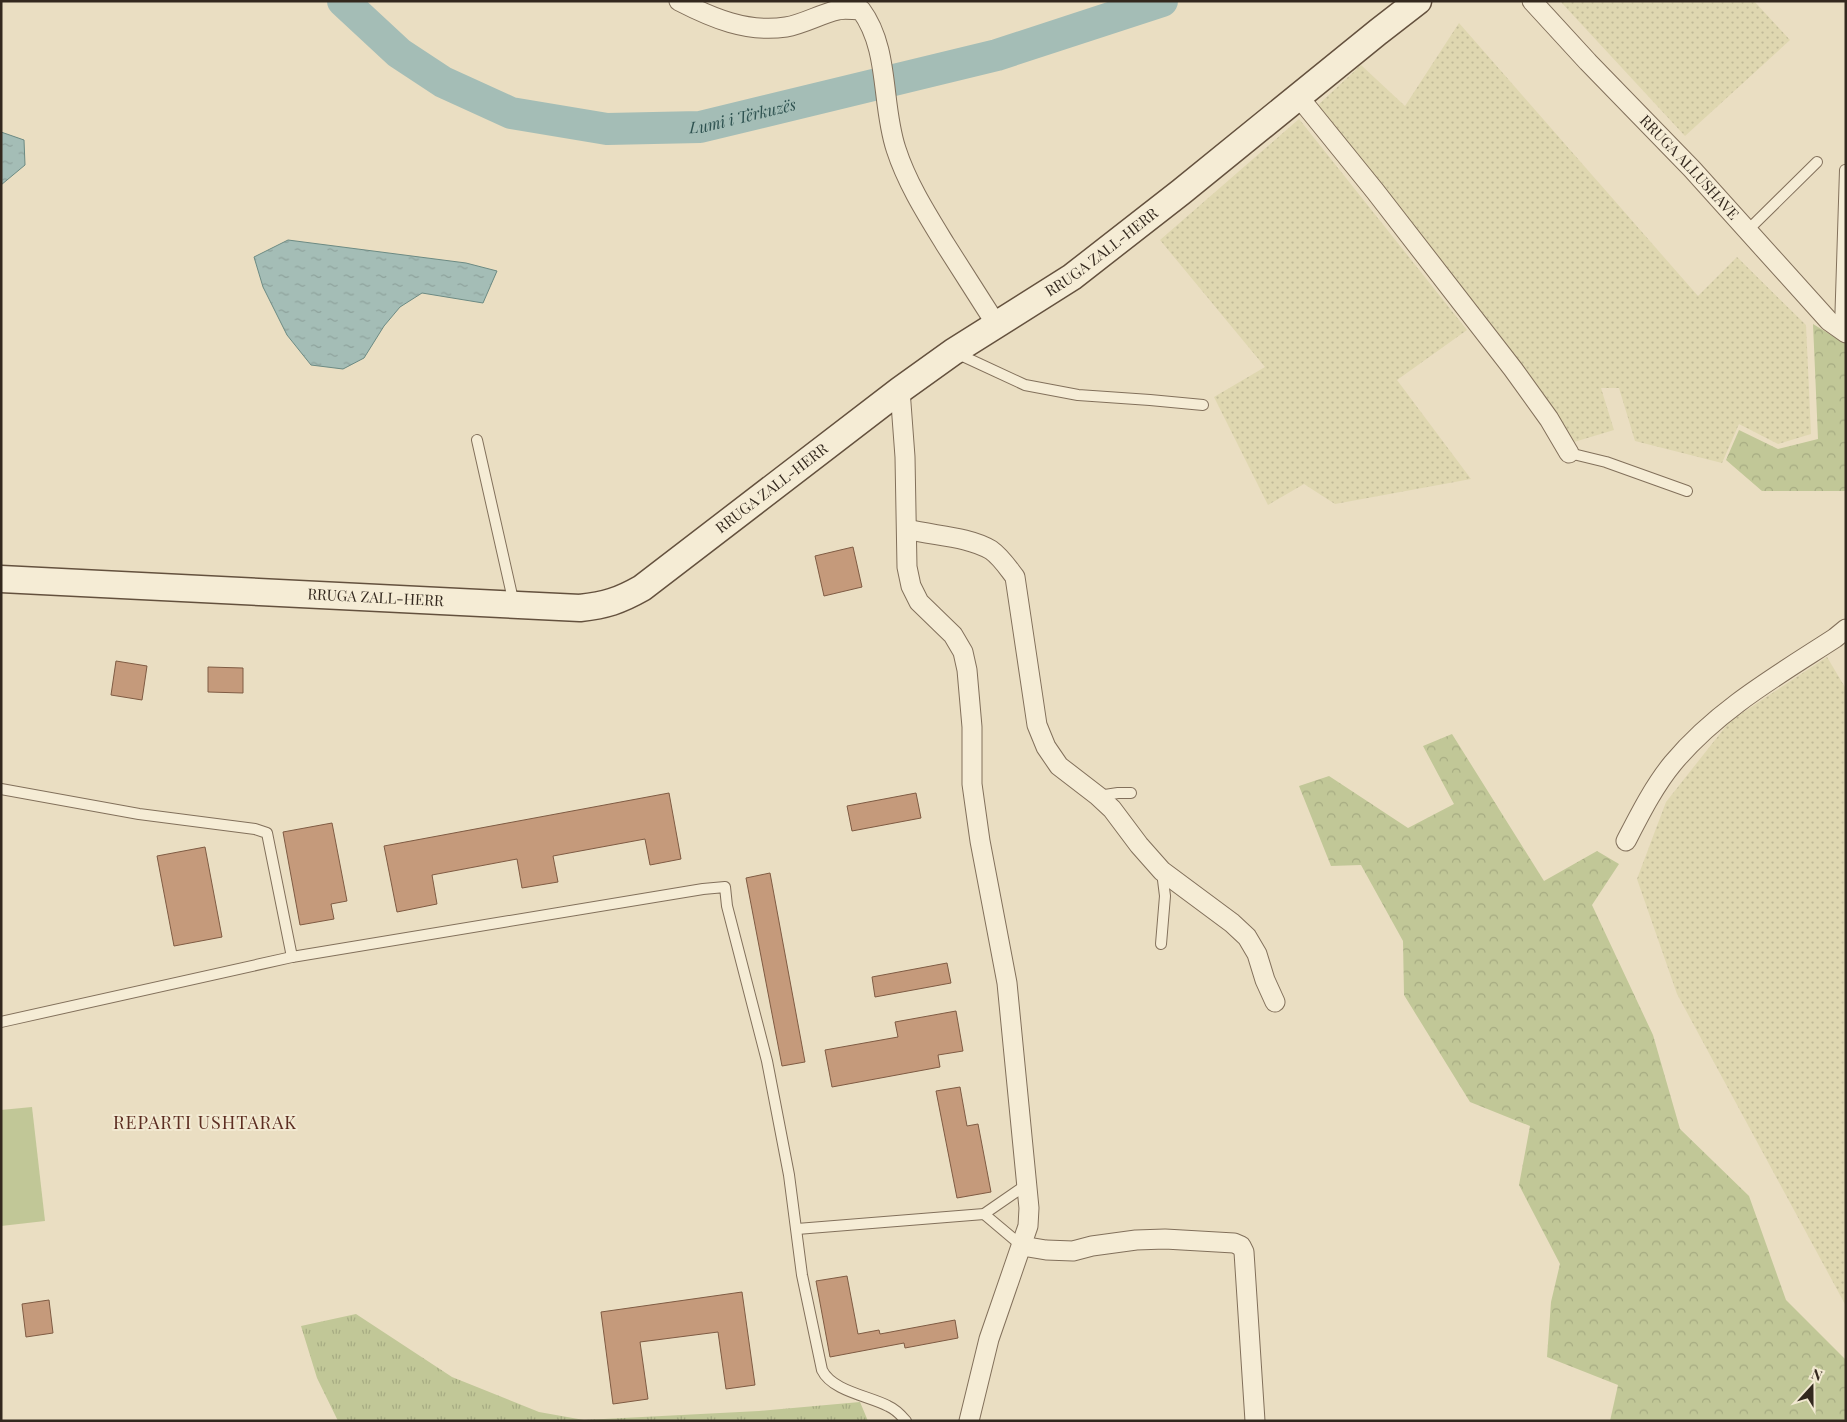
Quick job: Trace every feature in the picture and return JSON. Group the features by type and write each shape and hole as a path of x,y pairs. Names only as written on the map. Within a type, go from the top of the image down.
{"main road":[{"name":"RRUGA ZALL-HERR","path":"1,578 580,608 605,605 624,598 642,588 900,390 953,352 1072,277 1182,192 1298,96 1418,1"}],"street":[{"path":"679,1 706,15 735,25 762,28 786,27 837,10 862,6 878,50 895,147 905,174 923,209 996,324"},
{"name":"RRUGA ALLUSHAVE","path":"1532,1 1588,62 1692,169 1829,321 1843,331"},
{"path":"1298,96 1375,191 1513,369 1549,419 1569,453"},
{"path":"900,390 905,457 907,567 911,586 919,602 953,635 963,652 967,670 972,727 972,784 980,841 1007,983 1029,1208 1028,1226 989,1339 969,1421"},
{"path":"907,530 973,543 992,551 1005,563 1015,577 1038,725 1046,747 1059,766 1098,796 1112,810 1162,871 1248,937 1257,954 1265,980 1275,1002"},
{"path":"1626,841 1645,805 1672,763 1703,732 1737,702 1846,629"},
{"path":"1022,1246 1046,1250 1074,1251 1115,1241 1165,1239 1234,1243 1241,1246 1244,1252 1255,1421"}],"lane":[{"path":"1748,230 1817,162"},
{"path":"1843,331 1845,170"},
{"path":"953,352 1025,385 1078,395 1203,405"},
{"path":"478,440 515,605"},
{"path":"1569,453 1606,462 1687,491"},
{"path":"1,788 139,814 255,829 267,833 292,957"},
{"path":"1098,796 1131,793"},
{"path":"1161,944 1165,896 1162,871"},
{"path":"1,1022 292,957 703,889 725,887 728,906 767,1061 789,1175 802,1275 822,1370 825,1376 846,1390 889,1406 900,1413 906,1421"},
{"path":"797,1229 984,1214 1026,1185"},
{"path":"984,1214 1022,1246"}],"shaded area":[{"path":"1560,1 1754,1 1790,40 1685,136"},
{"path":"1459,23 1698,296 1737,257 1806,325 1811,434 1778,444 1739,424 1722,463 1635,441 1619,388 1601,388 1614,430 1574,442 1317,106 1361,65 1405,106"},
{"path":"1299,119 1467,330 1397,380 1471,479 1335,504 1304,484 1268,505 1214,397 1265,367 1160,240"},
{"path":"1827,657 1846,689 1846,1306 1677,994 1637,879 1666,802 1730,721"}],"green space":[{"path":"1813,324 1846,344 1846,491 1762,491 1726,460 1739,430 1778,449 1818,439"},
{"path":"1452,734 1544,881 1597,851 1619,864 1592,905 1653,1035 1680,1129 1749,1196 1786,1300 1846,1360 1846,1421 1610,1421 1618,1385 1547,1357 1551,1302 1560,1264 1519,1185 1530,1126 1470,1102 1404,995 1403,941 1361,865 1331,866 1299,786 1329,776 1408,828 1454,804 1423,746"},
{"path":"32,1107 45,1221 1,1226 1,1110"},
{"path":"356,1314 452,1377 539,1412 584,1420 759,1411 860,1402 868,1421 338,1421 317,1378 301,1326"}],"water":[{"path":"1,132 24,140 25,165 1,185"},
{"path":"288,240 466,263 497,271 483,303 422,293 400,307 384,326 364,358 343,369 311,365 287,335 263,287 254,257"}],"building":[{"path":"853,547 862,587 824,596 815,556"},
{"path":"116,661 147,666 142,700 111,695"},
{"path":"208,667 243,668 243,693 208,692"},
{"path":"669,793 681,859 650,865 645,839 553,856 558,882 522,888 517,859 432,875 437,904 397,912 384,846"},
{"path":"916,793 921,818 852,831 847,806"},
{"path":"332,823 347,901 331,904 334,919 300,925 283,832"},
{"path":"205,847 222,937 174,946 157,856"},
{"path":"770,873 805,1062 782,1066 746,878"},
{"path":"947,963 951,983 875,997 872,977"},
{"path":"956,1011 963,1051 938,1055 940,1067 832,1087 825,1050 898,1037 895,1022"},
{"path":"960,1087 967,1126 978,1124 991,1192 957,1198 936,1091"},
{"path":"847,1276 858,1334 879,1330 880,1334 955,1320 958,1338 905,1348 904,1343 830,1357 816,1281"},
{"path":"742,1292 755,1385 726,1389 718,1332 640,1342 648,1399 613,1404 601,1312"},
{"path":"49,1300 53,1333 26,1337 22,1304"}],"waterway":[{"name":"Lumi i Tërkuzës","path":"343,1 399,53 443,82 511,113 607,129 700,127 997,55 1162,1"}],"district":[{"name":"REPARTI USHTARAK","path":"205,1123"}]}
